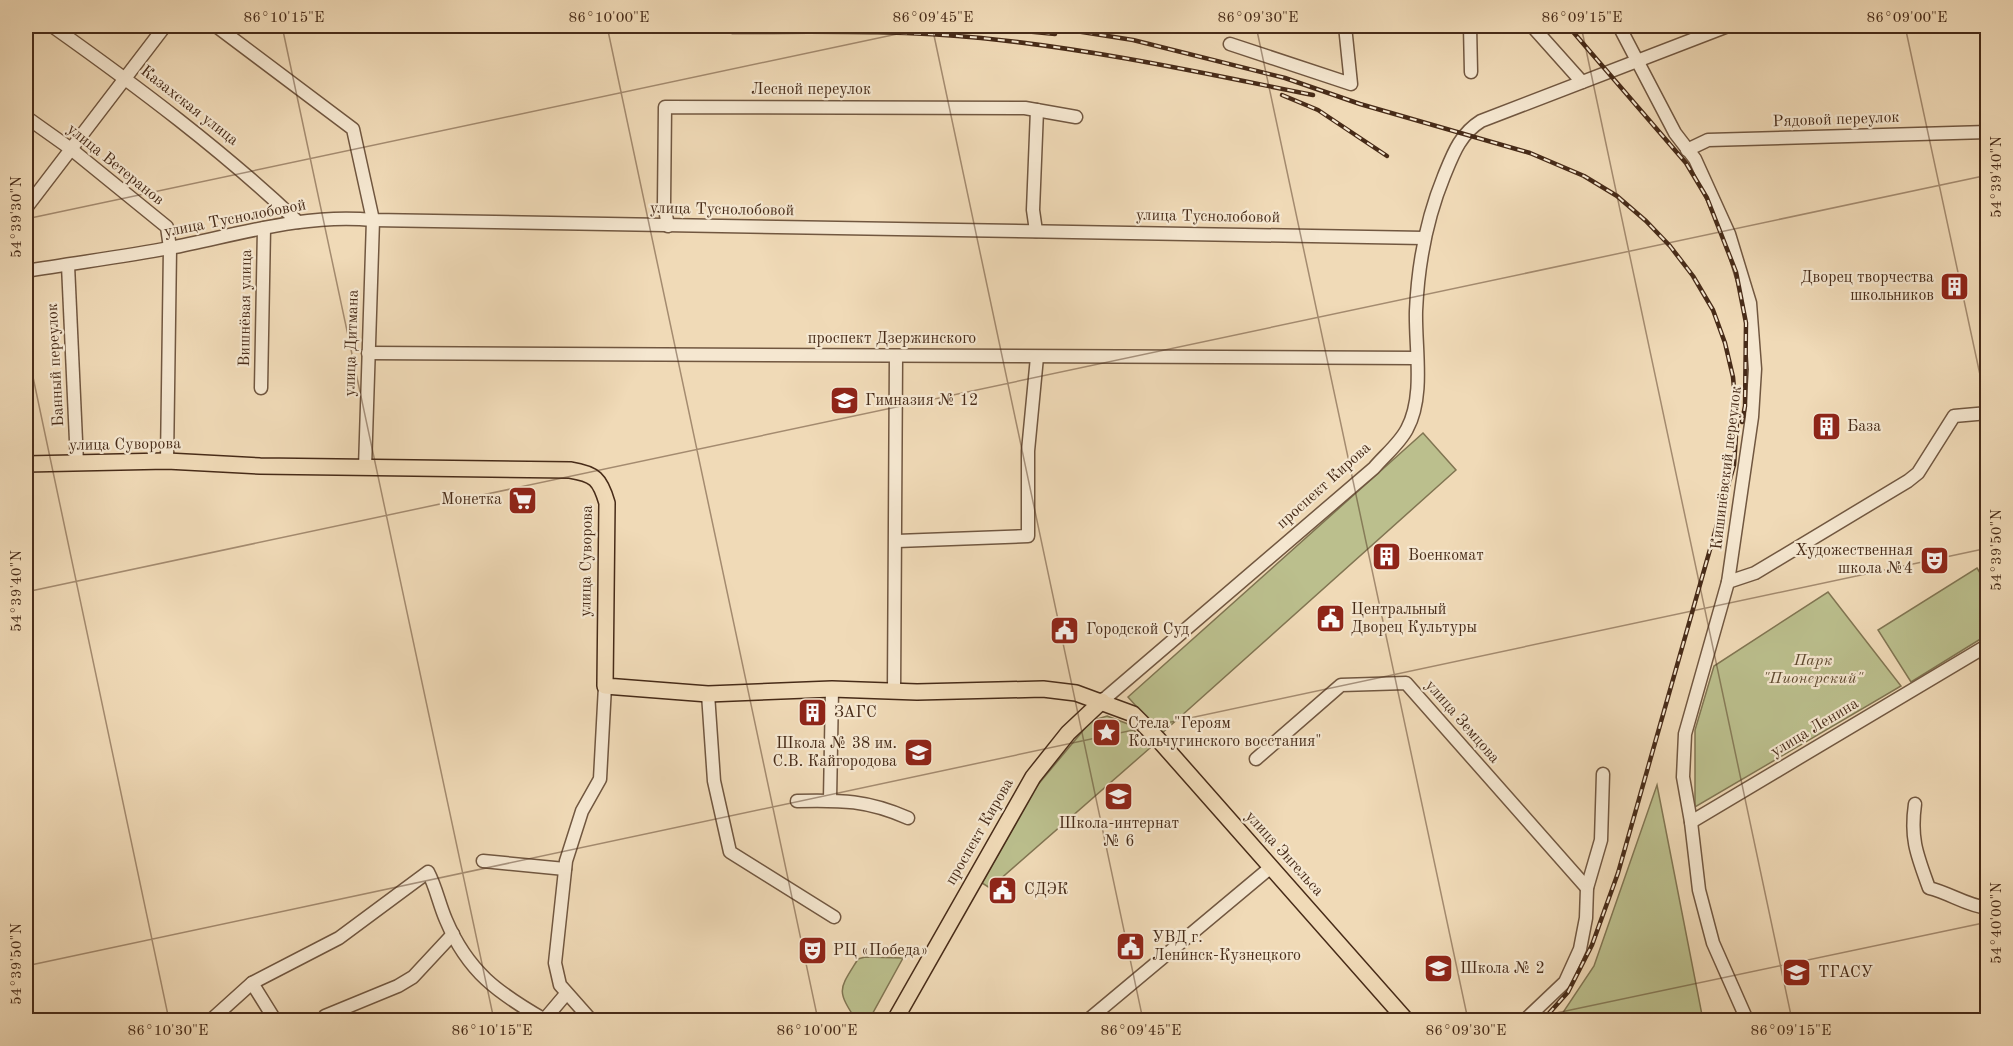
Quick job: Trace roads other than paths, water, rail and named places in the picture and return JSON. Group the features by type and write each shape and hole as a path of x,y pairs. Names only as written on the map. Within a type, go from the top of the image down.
{"main road":[{"name":"улица Суворова","path":"26,464 167,461 365,468 570,470 587,473 602,485 607,503 605,686"},
{"path":"605,686 708,693 832,689 894,691 1043,689 1076,693 1102,701"},
{"name":"улица Энгельса","path":"1102,701 1133,714 1157,738 1406,1020"},
{"name":"проспект Кирова","path":"895,1020 1033,777 1068,733 1102,701"}],"street":[{"name":"Казахская улица","path":"52,26 125,77 230,159 298,222"},
{"path":"26,208 165,26"},
{"name":"улица Дитмана","path":"216,26 353,129 373,220 365,468"},
{"path":"1230,45 1351,84 1345,26"},
{"path":"1470,26 1471,72"},
{"path":"1532,26 1582,82"},
{"name":"Кишинёвский переулок","path":"1619,26 1676,133 1695,159 1729,234 1750,303 1755,369 1752,417 1728,582 1685,734 1683,777 1699,890 1710,932 1747,1020"},
{"name":"проспект Кирова","path":"1102,701 1374,468 1407,430 1416,400 1417,293 1424,238 1432,205 1456,147 1470,128 1481,121 1728,26"},
{"name":"Лесной переулок","path":"668,226 664,204 665,107 1025,108 1076,117"},
{"path":"1036,231 1033,210 1037,110"},
{"name":"улица Ветеранов","path":"26,117 71,149 166,227 170,248"},
{"name":"Рядовой переулок","path":"1687,150 1708,140 1988,132"},
{"name":"улица Туснолобовой","path":"28,269 68,265 170,248 264,228 340,217 373,220 668,226 1424,238"},
{"name":"Вишнёвая улица","path":"261,388 264,228"},
{"path":"167,461 170,248"},
{"name":"Банный переулок","path":"68,265 77,463"},
{"name":"проспект Дзержинского","path":"368,353 1416,358"},
{"path":"894,691 897,540 896,356"},
{"path":"897,540 1028,536 1028,452 1037,357"},
{"path":"1728,582 1755,573 1908,481 1918,473 1954,416 1988,413"},
{"name":"улица Ленина","path":"1691,822 1988,645"},
{"name":"улица Земцова","path":"1257,759 1341,685 1406,683 1587,888"},
{"path":"591,1020 560,985 555,963 565,869 577,822 600,779 605,686"},
{"path":"830,800 832,689"},
{"path":"708,693 714,781 730,852 834,917"},
{"path":"1525,1020 1564,982 1580,949 1586,918 1587,888 1601,840 1603,774"},
{"path":"797,801 830,800 875,804 908,818"},
{"path":"1916,804 1911,828 1914,848 1929,888 1975,907 1988,908"},
{"path":"483,861 565,869"},
{"path":"1088,1020 1271,867"},
{"path":"212,1020 252,983 339,938 428,872 467,962 507,999 544,1020 566,994"},
{"path":"325,1016 398,986 413,977 453,934"},
{"path":"252,983 275,1020"}],"railway":[{"path":"627,31 693,26"},
{"path":"973,26 1055,34"},
{"path":"1044,26 1133,40 1285,78 1360,104 1530,153 1584,176 1617,196 1670,246 1693,276 1713,310 1725,343 1733,377 1737,422 1734,465 1618,873 1592,945 1568,992 1543,1020"},
{"path":"1568,26 1686,163 1707,198 1736,272 1746,323 1745,406 1742,422"},
{"path":"732,32 888,33 981,38 1106,55 1313,95"},
{"path":"1282,95 1318,110 1387,156"}],"place":[{"name":"Дворец творчества школьников","path":"1955,287"},
{"name":"Гимназия № 12","path":"844,401"},
{"name":"База","path":"1826,427"},
{"name":"Монетка","path":"523,500"},
{"name":"Военкомат","path":"1387,556"},
{"name":"Художественная школа №4","path":"1934,560"},
{"name":"Центральный Дворец Культуры","path":"1330,619"},
{"name":"Городской Суд","path":"1065,630"},
{"name":"ЗАГС","path":"813,713"},
{"name":"Стела \"Героям Кольчугинского восстания\"","path":"1107,733"},
{"name":"Школа № 38 им. С.В. Кайгородова","path":"918,753"},
{"name":"Школа-интернат № 6","path":"1119,796"},
{"name":"СДЭК","path":"1003,890"},
{"name":"УВД г. Ленинск-Кузнецкого","path":"1131,947"},
{"name":"РЦ «Победа»","path":"812,951"},
{"name":"Школа № 2","path":"1439,969"},
{"name":"ТГАСУ","path":"1797,973"}],"park label":[{"name":"Парк \"Пионерский\"","path":"1813,670"}]}
